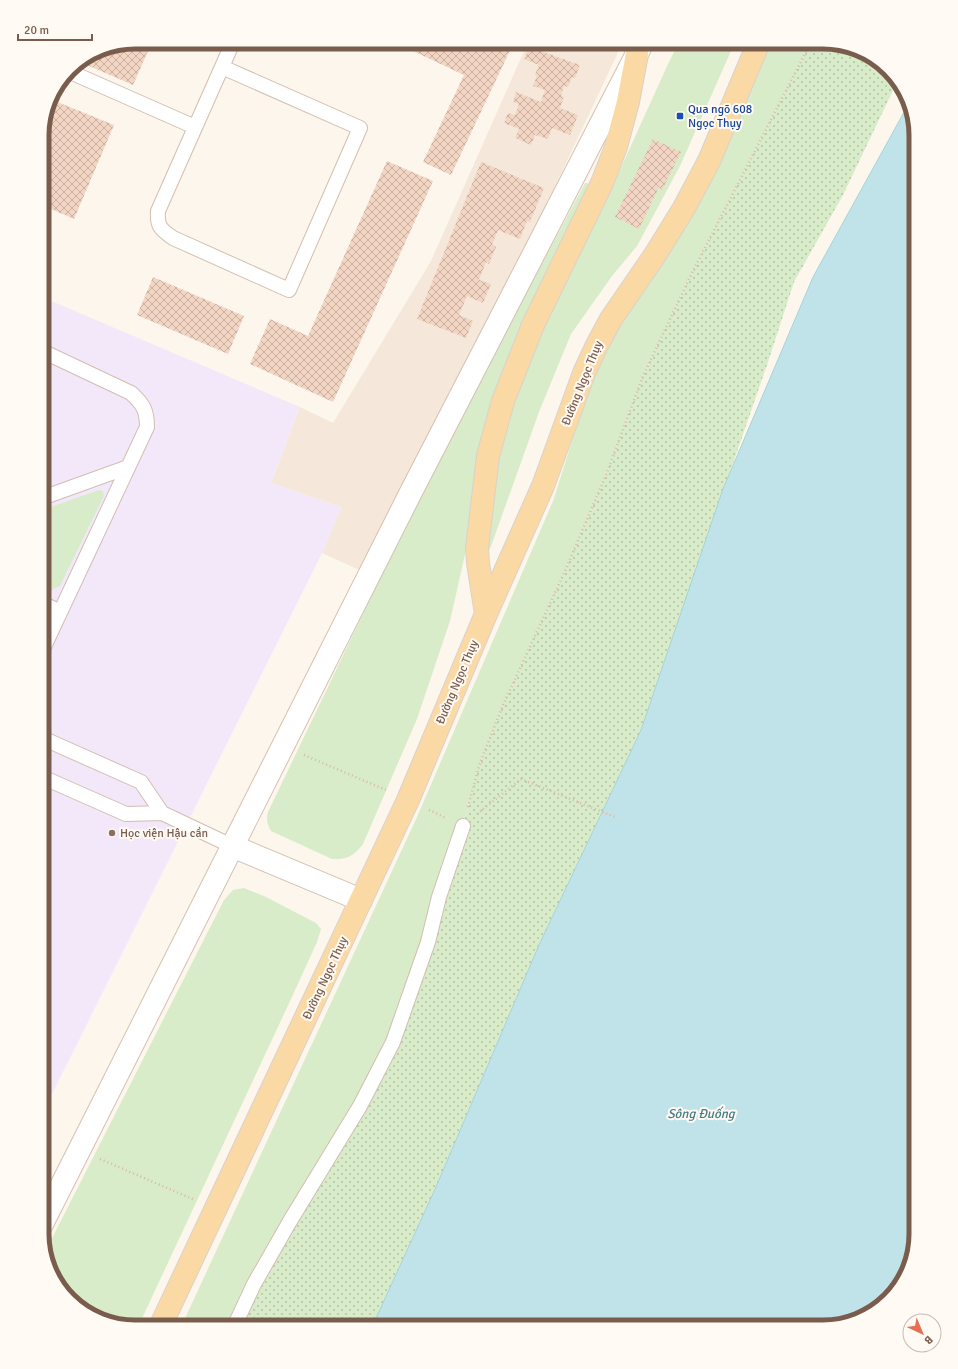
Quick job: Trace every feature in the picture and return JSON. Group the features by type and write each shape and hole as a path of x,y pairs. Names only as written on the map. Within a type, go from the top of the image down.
{"main road":[{"path":"486,614 477,548 490,450 503,401 533,325 602,183 616,147 640,49"},
{"name":"Đường Ngọc Thụy","path":"163,1320 408,800 486,614 543,486 584,373 596,347 611,319 655,255 691,195 709,161 756,49"}],"street":[{"path":"49,1210 411,492 639,49"},
{"path":"232,846 361,900"}],"lane":[{"path":"222,67 360,128 289,290 173,238 164,232 157,222 158,211 230,49"},
{"path":"74,74 195,127"},
{"path":"49,354 131,393 141,402 147,415 147,427 49,636"},
{"path":"49,495 128,467"},
{"path":"49,606 60,612"},
{"path":"49,741 142,782 162,813"},
{"path":"49,780 126,814 162,813 232,846"},
{"path":"237,1320 254,1284 290,1221 360,1106 393,1042 428,942 439,898 462,826"}],"path":[{"path":"462,826 479,766 503,705 565,571 603,483 643,376 692,273 807,49"},
{"path":"283,745 390,792"},
{"path":"462,826 521,780 615,817"},
{"path":"424,807 462,826"},
{"path":"80,1149 201,1203"}],"shaded area":[{"path":"525,49 620,49 411,492 366,573 322,553 341,507 271,483 300,407 333,423 431,261"},
{"name":"Học viện Hậu cần","path":"49,300 300,407 271,483 341,507 322,553 49,1100"}],"green space":[{"path":"676,49 732,49 680,166 637,246 612,276 571,334 539,412 490,549 488,550 494,476 511,402 531,349 614,183"},
{"path":"764,49 807,49 692,273 643,376 606,475 565,571 503,705 479,766 463,826 393,1042 238,1320 184,1320 417,817 553,501 590,385 613,334"},
{"path":"807,49 829,49 851,54 871,63 880,70 894,88 843,195 794,282 768,362 641,730 539,945 436,1187 375,1320 238,1320 393,1042 463,826 479,766 503,705 565,571 606,475 643,376 692,273"},
{"path":"585,183 589,185 494,396 479,450 468,541 450,621 417,719 363,844 356,852 346,858 332,859 271,831 267,822 268,812 430,474"},
{"path":"99,490 103,491 104,496 60,586 50,591 49,591 49,508"},
{"path":"244,888 266,897 316,923 321,929 317,942 291,999 141,1320 129,1320 107,1315 87,1306 70,1291 56,1267 50,1243 224,900 233,890"}],"water":[{"name":"Sông Đuống","path":"905,110 909,135 909,1234 906,1256 902,1267 891,1286 884,1295 875,1302 856,1313 834,1319 375,1320 436,1187 539,945 641,730 723,489 813,277"}],"building":[{"path":"129,49 149,49 133,85 85,64 97,58 118,51"},
{"path":"409,49 511,49 451,175 423,162 464,75"},
{"path":"528,49 535,49 580,65 575,78 572,77 568,87 564,86 561,96 564,97 560,108 578,115 570,135 552,128 548,139 535,135 531,145 515,138 519,129 504,123 508,113 515,115 519,104 513,102 516,92 541,102 545,90 533,86 539,65 524,59"},
{"path":"56,102 114,125 74,219 49,208 49,129"},
{"path":"653,139 681,152 662,190 659,187 639,229 615,217"},
{"path":"387,161 433,181 333,402 250,364 270,319 308,336"},
{"path":"481,162 544,188 530,222 527,221 520,239 498,230 492,245 496,247 489,264 486,262 479,280 491,284 483,303 467,296 459,315 473,321 466,338 417,319"},
{"path":"153,277 244,316 228,354 137,315"}],"place":[{"name":"Qua ngõ 608 Ngọc Thụy","path":"680,116"},
{"name":"Học viện Hậu cần","path":"112,833"}]}
